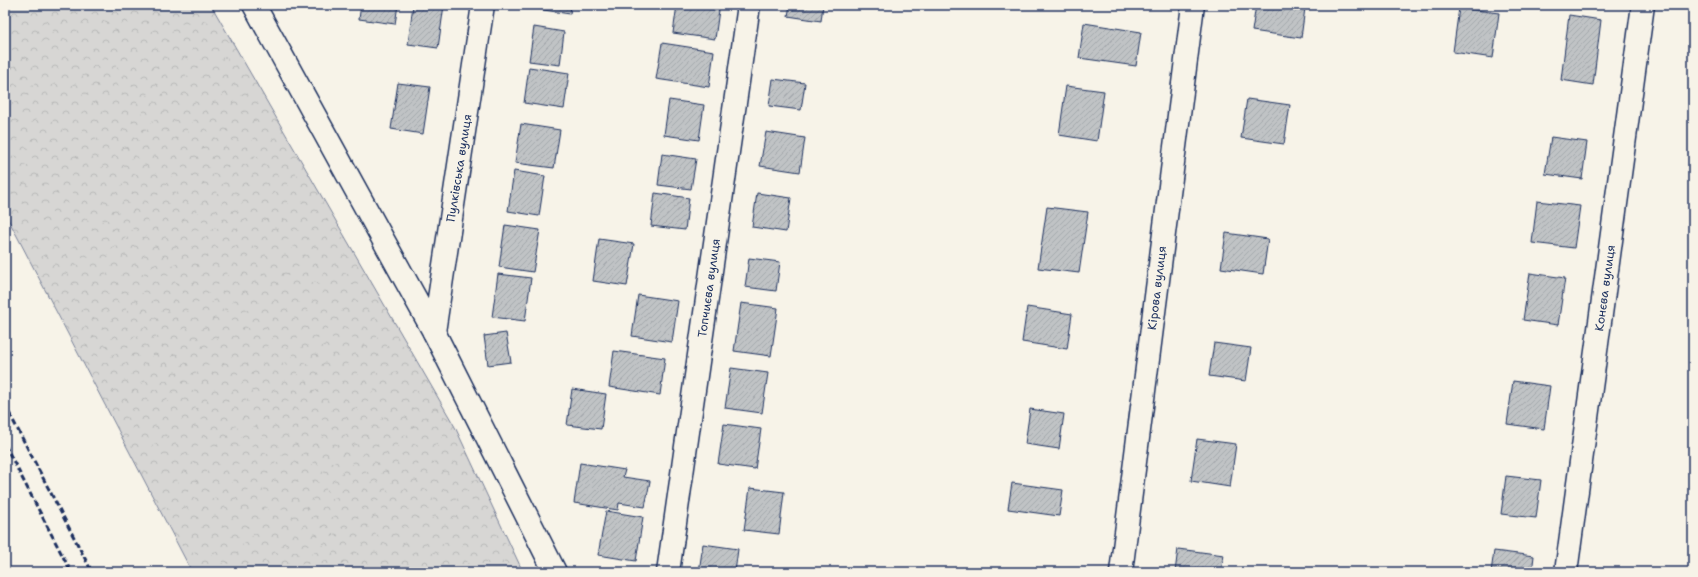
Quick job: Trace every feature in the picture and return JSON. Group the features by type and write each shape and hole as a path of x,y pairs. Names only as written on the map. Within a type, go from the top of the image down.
{"street":[{"path":"254,5 434,332 555,572"},
{"name":"Пулківська вулиця","path":"434,332 483,5"},
{"name":"Топчиєва вулиця","path":"668,572 749,5"},
{"name":"Кірова вулиця","path":"1121,572 1193,5"},
{"name":"Конєва вулиця","path":"1566,572 1643,5"}],"green space":[{"path":"5,5 211,5 455,427 523,572 192,572 5,213"}],"building":[{"path":"361,5 398,5 395,24 359,19"},
{"path":"413,5 444,5 438,48 408,44"},
{"path":"537,5 571,5 570,14 537,9"},
{"path":"677,5 719,10 715,39 673,33"},
{"path":"790,5 823,5 821,21 788,16"},
{"path":"1256,5 1282,5 1305,8 1301,38 1252,31"},
{"path":"1459,8 1499,13 1493,58 1453,52"},
{"path":"1569,15 1601,20 1593,85 1561,80"},
{"path":"1084,23 1141,32 1136,66 1079,58"},
{"path":"534,27 564,32 560,65 529,61"},
{"path":"662,43 714,51 709,87 656,79"},
{"path":"529,67 569,73 564,109 524,103"},
{"path":"773,79 805,83 801,110 769,106"},
{"path":"398,83 430,87 423,134 391,129"},
{"path":"1066,86 1104,91 1097,141 1059,135"},
{"path":"1247,99 1290,105 1284,144 1241,138"},
{"path":"669,100 704,105 699,140 664,135"},
{"path":"521,124 560,130 554,168 515,163"},
{"path":"766,132 805,138 800,172 760,166"},
{"path":"1551,137 1587,142 1582,179 1545,174"},
{"path":"662,154 696,159 691,189 658,185"},
{"path":"514,171 545,176 539,216 508,211"},
{"path":"655,193 689,198 685,230 651,226"},
{"path":"757,193 791,198 786,232 752,227"},
{"path":"1537,201 1580,206 1574,248 1532,243"},
{"path":"1047,207 1088,212 1079,273 1038,268"},
{"path":"505,225 540,230 533,272 499,267"},
{"path":"1226,233 1268,239 1263,274 1221,268"},
{"path":"599,239 634,244 627,286 593,281"},
{"path":"749,258 780,262 776,291 745,287"},
{"path":"1530,273 1565,278 1558,325 1523,320"},
{"path":"498,274 531,278 525,321 492,317"},
{"path":"638,295 678,301 672,342 632,336"},
{"path":"741,303 778,308 771,356 734,351"},
{"path":"1027,307 1072,314 1067,349 1022,342"},
{"path":"506,333 511,362 488,365 484,336"},
{"path":"1214,343 1251,348 1246,381 1209,376"},
{"path":"614,351 665,358 660,395 609,387"},
{"path":"731,368 768,373 762,413 725,408"},
{"path":"1513,381 1550,386 1544,429 1507,424"},
{"path":"572,389 606,394 601,429 567,425"},
{"path":"1030,409 1064,414 1059,449 1025,444"},
{"path":"724,424 761,429 755,469 718,464"},
{"path":"1197,439 1236,444 1230,487 1191,481"},
{"path":"580,463 625,470 623,477 650,481 645,507 619,503 618,510 574,503"},
{"path":"1506,476 1541,480 1536,518 1501,514"},
{"path":"1012,483 1063,490 1059,516 1008,509"},
{"path":"750,488 784,492 779,534 744,530"},
{"path":"606,511 643,517 636,561 598,555"},
{"path":"703,544 738,549 735,572 699,572"},
{"path":"1178,549 1224,555 1221,572 1175,572"},
{"path":"1494,551 1534,556 1532,572 1491,572"}],"railway":[{"path":"5,405 92,572"},
{"path":"5,445 71,572"}]}
